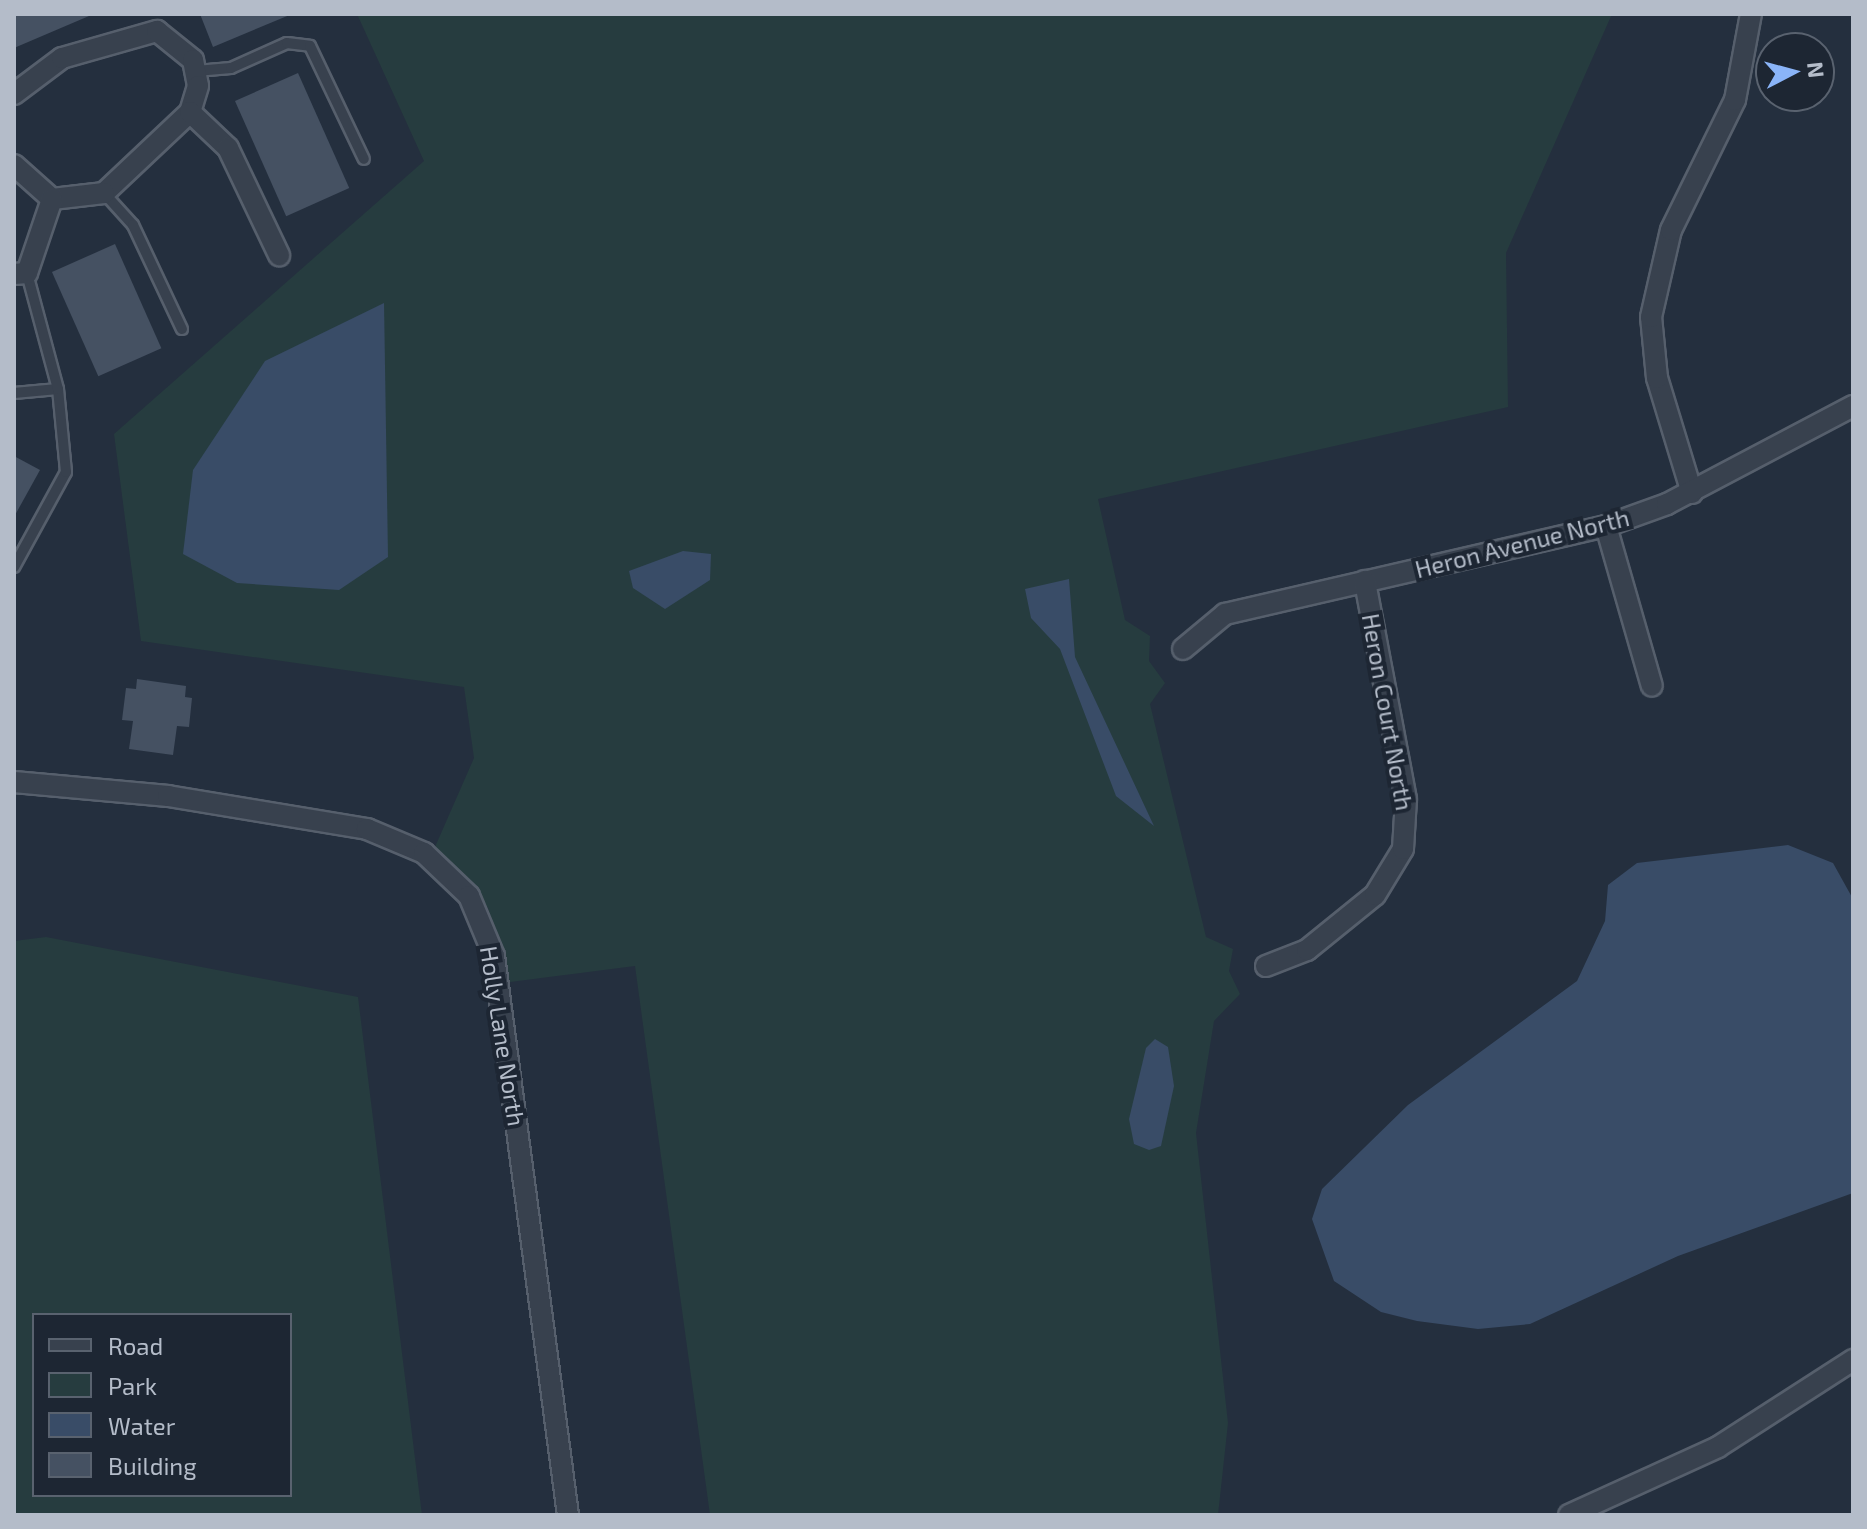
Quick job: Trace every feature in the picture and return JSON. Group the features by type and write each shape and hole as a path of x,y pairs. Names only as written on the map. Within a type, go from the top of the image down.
{"street":[{"path":"1692,493 1657,378 1651,317 1671,230 1735,100 1751,14"},
{"path":"14,94 62,58 157,23 184,49 196,71 190,112 104,193 52,199 14,165"},
{"path":"190,112 228,148 279,255"},
{"path":"21,274 52,199"},
{"name":"Heron Avenue North","path":"1183,649 1225,614 1606,526 1692,493 1853,406"},
{"path":"1606,526 1652,686"},
{"name":"Heron Court North","path":"1266,966 1307,950 1375,895 1403,849 1406,799 1365,581"},
{"name":"Holly Lane North","path":"14,782 141,793 367,829 424,853 469,896 494,956 568,1515"},
{"path":"1569,1515 1718,1447 1853,1360"}],"lane":[{"path":"196,71 231,68 287,43 310,46 364,159"},
{"path":"104,193 133,225 182,329"},
{"path":"14,567 66,472 58,389 21,274"},
{"path":"14,393 58,389"}],"green space":[{"path":"357,14 1612,14 1506,253 1508,407 1098,499 1125,620 1150,636 1149,661 1165,683 1150,704 1206,937 1233,949 1229,971 1240,994 1214,1021 1196,1133 1228,1423 1218,1515 710,1515 635,966 510,982 488,908 435,847 474,758 464,687 141,641 114,434 424,161"},
{"path":"46,937 358,997 422,1515 14,1515 14,941"}],"water":[{"path":"384,303 388,557 339,590 237,583 183,554 193,470 265,361"},
{"path":"683,551 711,554 710,580 665,609 633,588 629,571"},
{"path":"1069,579 1075,657 1154,826 1116,796 1060,649 1031,618 1025,589"},
{"path":"1788,845 1833,863 1853,899 1853,1193 1678,1256 1530,1324 1478,1329 1417,1321 1381,1312 1334,1281 1312,1219 1322,1189 1408,1105 1577,981 1605,921 1608,885 1637,863"},
{"path":"1155,1039 1168,1047 1174,1086 1161,1146 1149,1150 1134,1144 1129,1119 1146,1048"}],"building":[{"path":"14,14 89,14 89,16 14,48"},
{"path":"200,14 292,14 213,47"},
{"path":"298,73 349,188 286,216 235,101"},
{"path":"115,244 161,348 98,376 52,272"},
{"path":"14,456 40,470 14,517"},
{"path":"137,679 186,686 185,697 192,698 189,727 177,726 173,755 129,749 133,721 122,720 126,688 136,689"}]}
